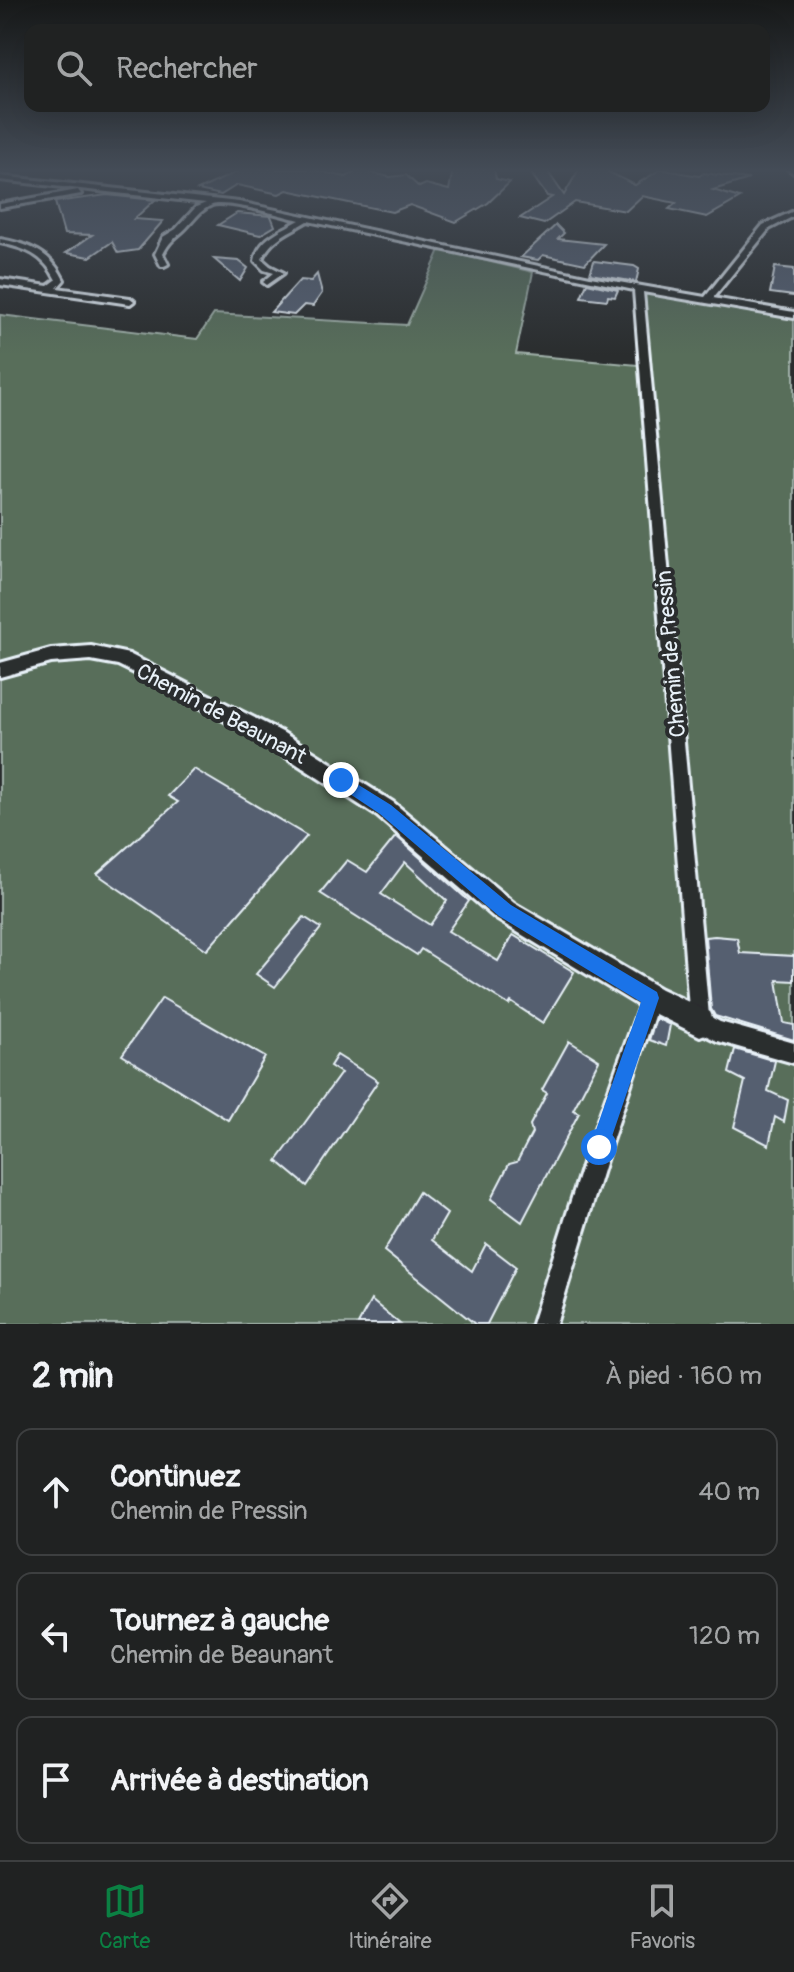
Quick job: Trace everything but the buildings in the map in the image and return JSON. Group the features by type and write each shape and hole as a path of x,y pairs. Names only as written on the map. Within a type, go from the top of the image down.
{"street":[{"path":"164,264 159,254 166,239 179,231"},
{"path":"267,282 280,273 267,268 258,259 261,249 270,238 289,231"},
{"path":"366,231 590,280 794,315"},
{"path":"708,299 763,231"},
{"path":"0,241 25,246 43,254 54,265 60,280 50,289"},
{"path":"0,282 130,301"},
{"name":"Chemin de Pressin","path":"638,287 700,1022"},
{"name":"Chemin de Beaunant","path":"0,670 51,656 91,653 122,659 172,683 274,738 365,795 505,911 651,998 717,1031 794,1053"},
{"path":"544,1324 599,1147 651,998"}],"green space":[{"path":"440,250 533,272 516,354 649,366 644,290 794,317 794,1324 0,1324 0,315 197,339 214,314 407,325"}],"route":[{"path":"341,780 385,809 505,911 651,998 599,1147"}]}
